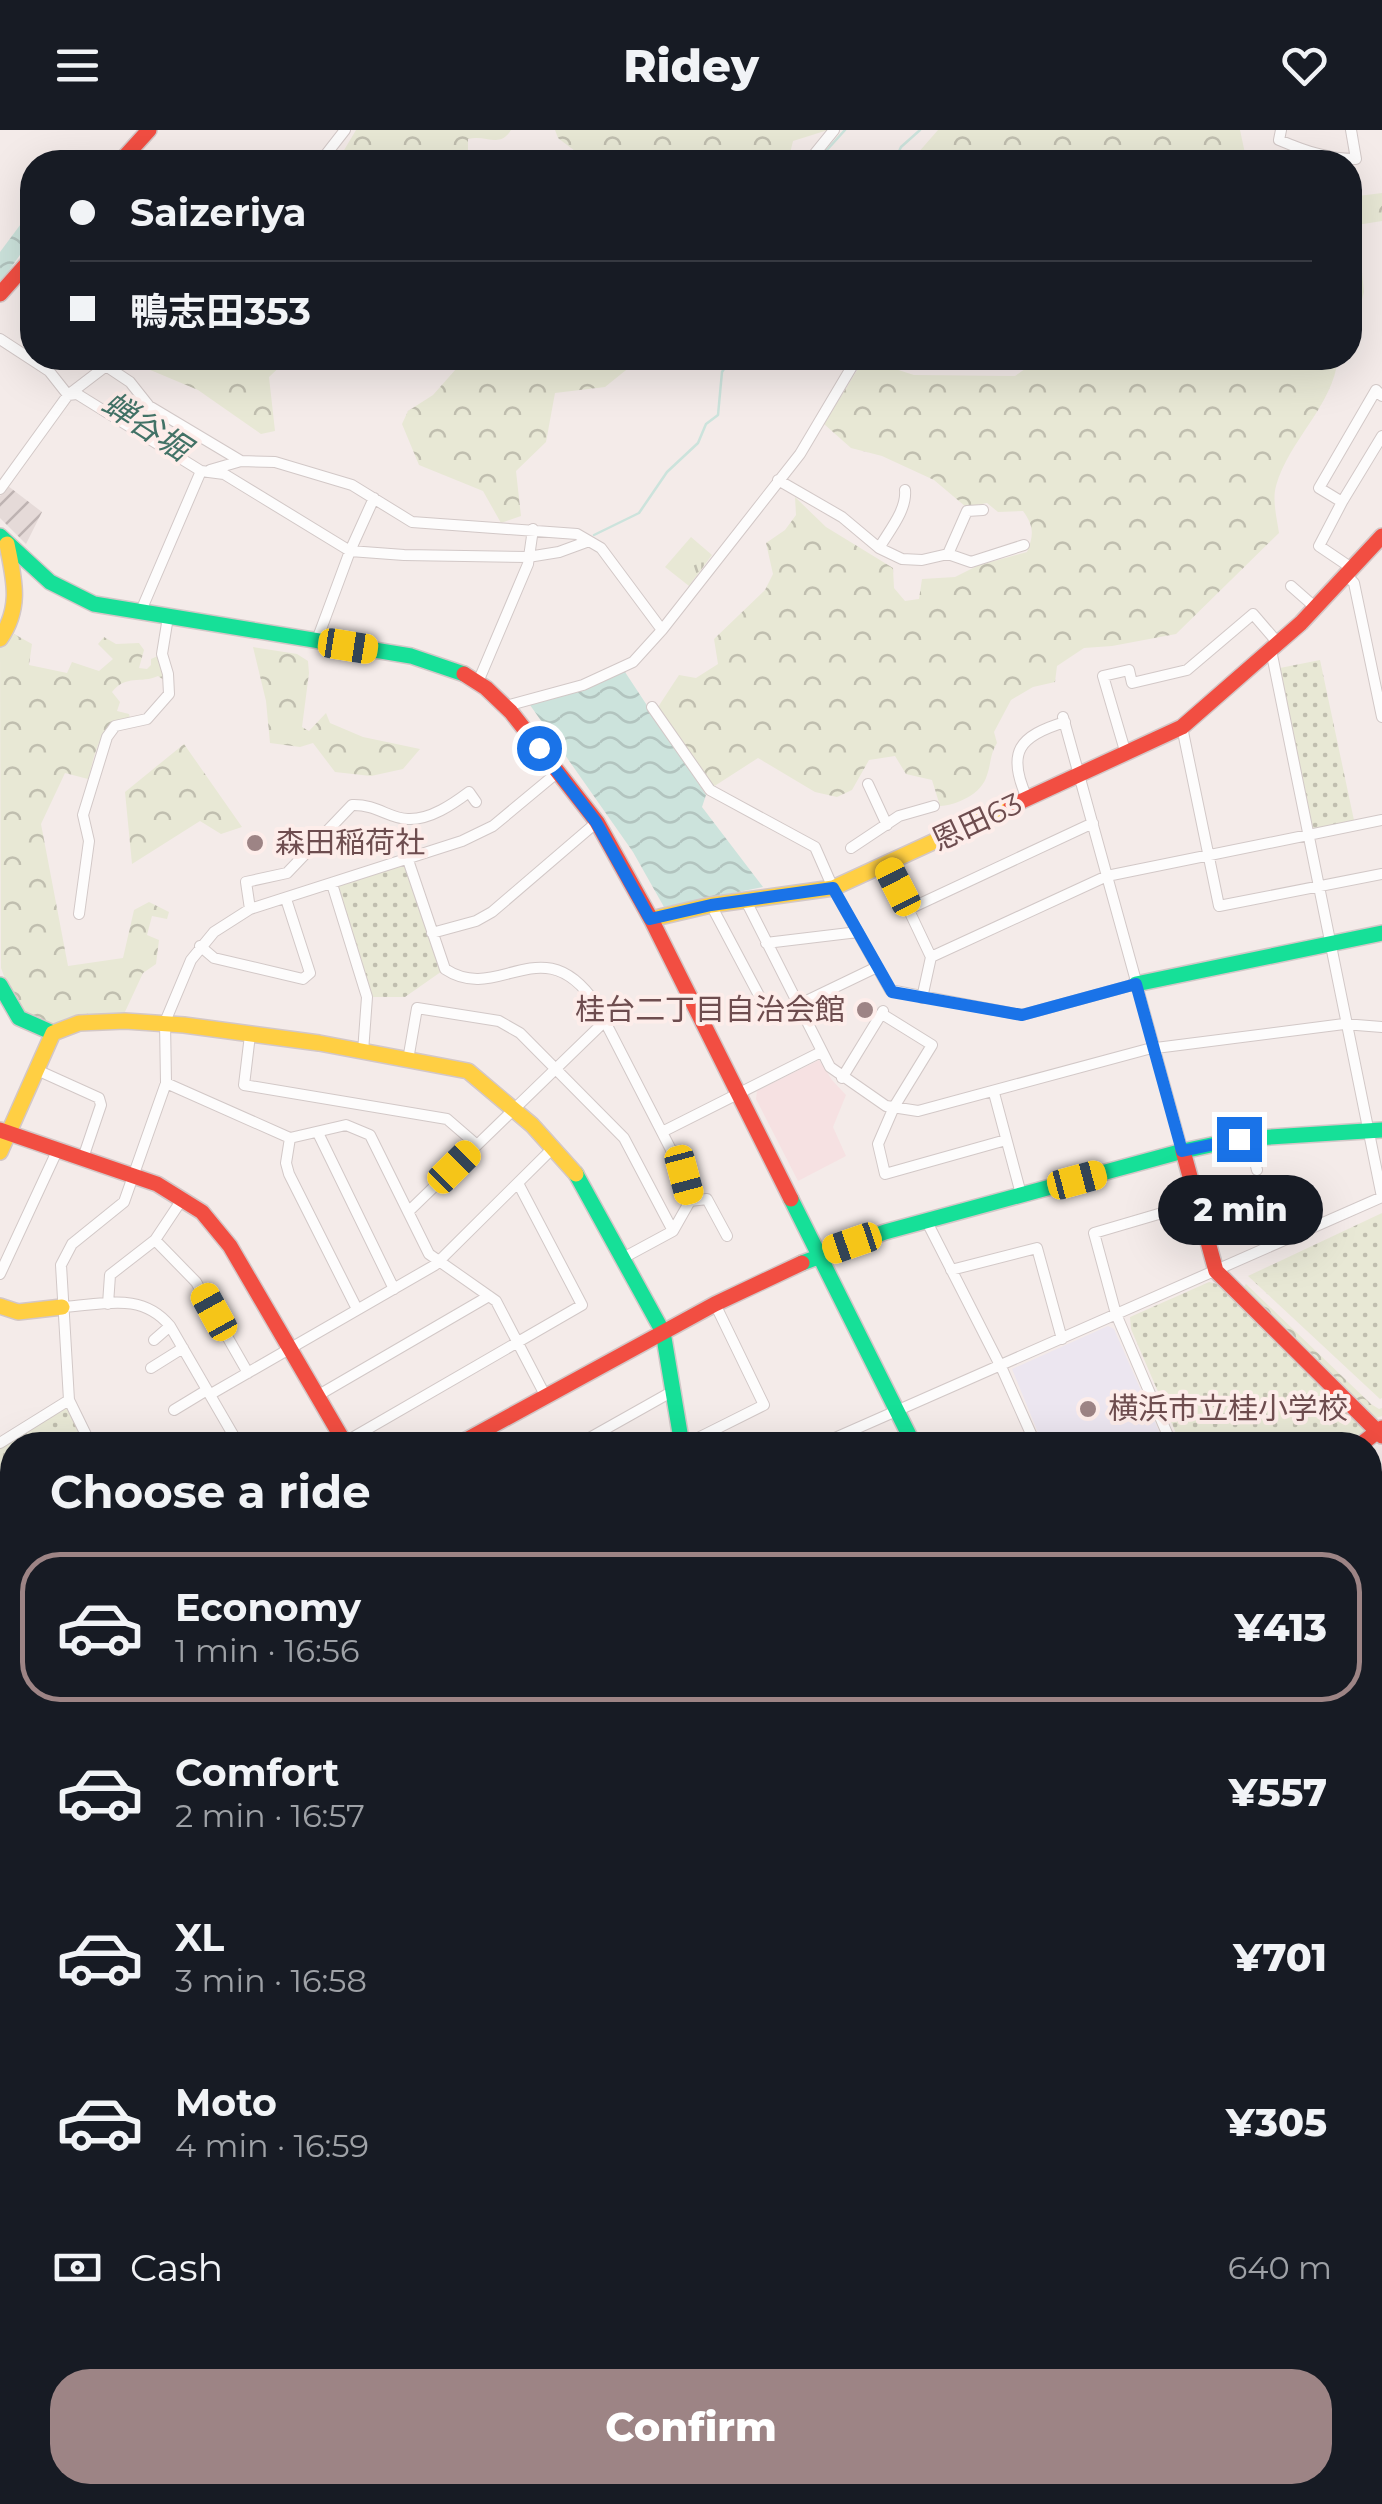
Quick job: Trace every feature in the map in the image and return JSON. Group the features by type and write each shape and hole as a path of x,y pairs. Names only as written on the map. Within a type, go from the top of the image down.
{"street":[{"path":"131,150 149,130"},
{"path":"329,150 345,130"},
{"path":"818,150 834,130"},
{"path":"1281,130 1279,140 1302,150"},
{"path":"0,294 20,275"},
{"path":"48,370 75,389 76,394 205,471 224,474 350,551 404,556 528,556 558,552 589,541"},
{"path":"0,490 75,389 95,370"},
{"path":"114,370 150,406 241,461"},
{"path":"506,706 583,685 633,662 800,454 850,370"},
{"path":"1342,502 1319,488 1376,390 1382,396"},
{"path":"1382,436 1319,546 1350,573 1354,582 1382,711"},
{"path":"140,613 205,471 241,461 275,462 324,474 412,522 567,532 589,541 602,548 662,630"},
{"path":"778,480 902,560 948,554 971,562 1024,546"},
{"path":"879,548 897,519 906,498 905,490"},
{"path":"316,640 374,498"},
{"path":"948,554 967,512 983,510"},
{"path":"478,682 528,564 533,530"},
{"path":"4,539 50,582 94,604 434,662 478,682 506,706 596,822 650,919 908,1432"},
{"path":"0,639 12,624 17,606 4,539"},
{"name":"恩田63","path":"650,919 711,905 833,888 1182,727 1316,608 1381,540"},
{"path":"1298,588 1316,608"},
{"path":"856,1432 898,1410 1382,1197 1376,1130 1348,1025 1275,646 1253,614 1188,670 1132,684 1129,670 1103,676 1126,754"},
{"path":"79,914 89,842 83,815 98,759 115,726 147,718 169,694 162,654 168,617"},
{"path":"652,707 710,790 815,847 891,993 1022,1015 1136,984 1382,933"},
{"path":"1027,798 1016,769 1016,755 1037,732 1064,719 1216,1271 1380,1431"},
{"path":"1182,727 1219,906 1382,874"},
{"path":"85,1432 69,1400 60,1278 66,1252 124,1202 166,1083 165,1022 180,980 200,946 230,919 250,909 408,860 494,826 558,772"},
{"path":"868,784 887,825"},
{"path":"250,909 246,882 288,873 352,805 368,804 406,820 434,813 469,792 476,802"},
{"path":"850,848 899,816 934,806"},
{"path":"931,957 1107,876 1382,820"},
{"path":"432,933 476,921 492,912 596,822"},
{"path":"910,909 1093,823"},
{"path":"408,860 446,969 470,981 526,967 553,968 584,987 604,1022 684,1175 690,1201 672,1231 623,1258"},
{"path":"887,864 931,957 922,998"},
{"path":"332,884 368,996 363,1052"},
{"path":"200,946 214,958 303,979 310,973 286,899"},
{"path":"746,901 830,1067 886,1106 918,1111 1148,1048 1348,1025 1382,1027"},
{"path":"711,905 770,1018 877,967"},
{"path":"766,943 858,932"},
{"path":"0,985 19,1019 27,1026 53,1033"},
{"path":"408,1060 417,1008 499,1021 520,1033 624,1138 672,1231"},
{"path":"842,1078 882,1012 932,1045 894,1107 878,1144 885,1174 1006,1140"},
{"path":"0,1152 4,1132 53,1033 68,1023 165,1022 468,1071 496,1090 574,1169 586,1188 663,1332 681,1432"},
{"path":"408,1212 604,1022"},
{"path":"250,1035 244,1085 447,1118 477,1144"},
{"path":"662,1132 821,1052"},
{"path":"37,1070 100,1098 83,1158"},
{"path":"166,1083 290,1138 346,1125 370,1135 429,1254 496,1301 546,1396"},
{"path":"994,1093 1022,1194"},
{"path":"481,1432 715,1304 820,1254 926,1220 1182,1151 1249,1138 1376,1130"},
{"path":"4,1132 134,1175 183,1198 202,1212 230,1246 339,1432"},
{"path":"318,1133 394,1289"},
{"path":"290,1138 286,1164 289,1174 357,1309"},
{"path":"1249,1138 1257,1170"},
{"path":"0,1274 58,1148"},
{"path":"174,1410 290,1350 438,1262 552,1150"},
{"path":"366,1432 582,1305 519,1185"},
{"path":"108,1304 110,1275 155,1240 183,1198"},
{"path":"690,1201 707,1199 727,1236"},
{"path":"1166,1432 1116,1314 1094,1233 1196,1203"},
{"path":"926,1220 1030,1432"},
{"path":"155,1240 196,1282 248,1373"},
{"path":"951,1270 1037,1248 1062,1339"},
{"path":"317,1396 489,1296"},
{"path":"0,1306 18,1312 108,1304 145,1305 159,1312 184,1348 229,1432"},
{"path":"709,1432 764,1405 715,1304"},
{"path":"154,1340 170,1326"},
{"path":"152,1368 184,1348"},
{"path":"600,1432 673,1391"},
{"path":"23,1432 69,1400"}],"shaded area":[{"path":"8,486 42,512 26,544 0,518 0,496"},
{"path":"819,1060 846,1095 833,1127 846,1156 798,1181 756,1099 757,1091"},
{"name":"横浜市立桂小学校","path":"1108,1326 1114,1329 1159,1432 1038,1432 1012,1369"}],"green space":[{"path":"356,130 511,130 502,139 468,139 468,150 344,150"},
{"path":"555,130 828,130 793,141 791,150 574,150 558,138"},
{"path":"938,130 1240,130 1244,150 920,150"},
{"path":"1382,193 1382,221 1362,224 1362,196"},
{"path":"150,370 276,370 269,377 275,431 261,434 198,390"},
{"path":"455,370 626,370 605,387 555,393 546,442 516,471 521,516 501,523 483,491 419,465 402,424 408,411 433,395"},
{"path":"857,370 1015,376 1024,370 1335,370 1328,392 1290,453 1276,486 1279,533 1176,634 1084,648 1057,666 1055,682 1033,687 1011,700 994,732 997,743 987,775 974,793 940,806 932,780 906,774 895,756 869,760 852,790 837,797 815,792 758,758 713,787 658,707 679,675 696,678 718,664 714,639 765,590 773,574 766,543 785,530 796,515 795,497 826,527 893,568 894,588 905,601 919,599 922,579 955,577 979,565 1027,552 1032,536 1023,511 998,512 987,503 966,507 934,480 882,456 851,448 824,424"},
{"path":"691,537 712,555 689,586 665,567"},
{"path":"14,634 32,644 29,665 67,673 72,662 99,671 113,659 98,644 104,637 116,644 139,643 144,650 139,668 147,669 151,659 160,655 164,680 158,676 128,681 112,692 120,702 117,711 129,714 130,718 105,734 88,779 65,773 41,824 68,966 123,958 134,910 149,902 169,912 167,919 152,916 147,935 159,940 156,964 143,973 124,1014 67,1018 52,1027 18,1005 1,968 0,648"},
{"path":"253,647 297,654 308,661 302,727 309,731 326,713 330,723 363,737 420,749 403,769 371,776 335,772 313,743 300,747 270,743 266,701"},
{"path":"1320,660 1355,825 1310,835 1275,669"},
{"path":"184,744 242,827 221,834 200,821 132,864 125,792"},
{"path":"406,862 445,969 405,997 367,997 332,884"},
{"path":"1382,1213 1382,1398 1380,1399 1248,1276"},
{"path":"1209,1282 1223,1285 1366,1431 1175,1432 1131,1329 1130,1317"},
{"path":"1246,1284 1371,1404 1382,1408 1382,1416 1376,1418 1243,1288"},
{"path":"69,1400 85,1432 18,1432"}],"water":[{"path":"20,225 20,255 0,283 0,252"},
{"path":"625,672 706,795 702,807 763,887 664,907 633,852 530,705"}],"waterway":[{"path":"827,150 845,130"},
{"path":"900,150 920,130"},
{"path":"594,535 639,513 667,472 698,443 706,424 718,415 723,370"}],"traffic: fast":[{"path":"0,536 50,582 94,604 411,656 464,674"},
{"path":"1136,984 1382,933"},
{"path":"0,985 19,1018 53,1033"},
{"path":"802,1263 885,1232 1183,1151 1239,1139 1382,1130"},
{"path":"576,1174 663,1332 680,1432"},
{"path":"791,1199 908,1432"}],"traffic: slow":[{"path":"0,639 14,604 7,544"},
{"path":"651,919 711,905 833,888 1011,806"},
{"path":"0,1152 53,1033 79,1023 125,1021 319,1043 468,1071 532,1125 576,1174"},
{"path":"0,1306 18,1312 62,1307"}],"traffic: jam":[{"path":"131,150 149,130"},
{"path":"0,294 20,272"},
{"path":"1011,806 1182,727 1301,623 1382,536"},
{"path":"464,674 511,712 597,822 651,919 791,1199"},
{"path":"0,1130 157,1184 202,1212 230,1246 338,1432"},
{"path":"1183,1151 1216,1271 1378,1432"},
{"path":"481,1432 715,1304 802,1263"},
{"path":"1377,1432 1382,1428"}],"place":[{"name":"森田稲荷社","path":"255,843"},
{"name":"桂台二丁目自治会館","path":"865,1010"},
{"name":"横浜市立桂小学校","path":"1088,1409"}],"route":[{"path":"539,748 596,822 650,919 711,905 833,888 892,992 1022,1015 1136,984 1182,1151 1239,1139"}],"water label":[{"name":"蝉谷堀","path":"146,426"}]}
